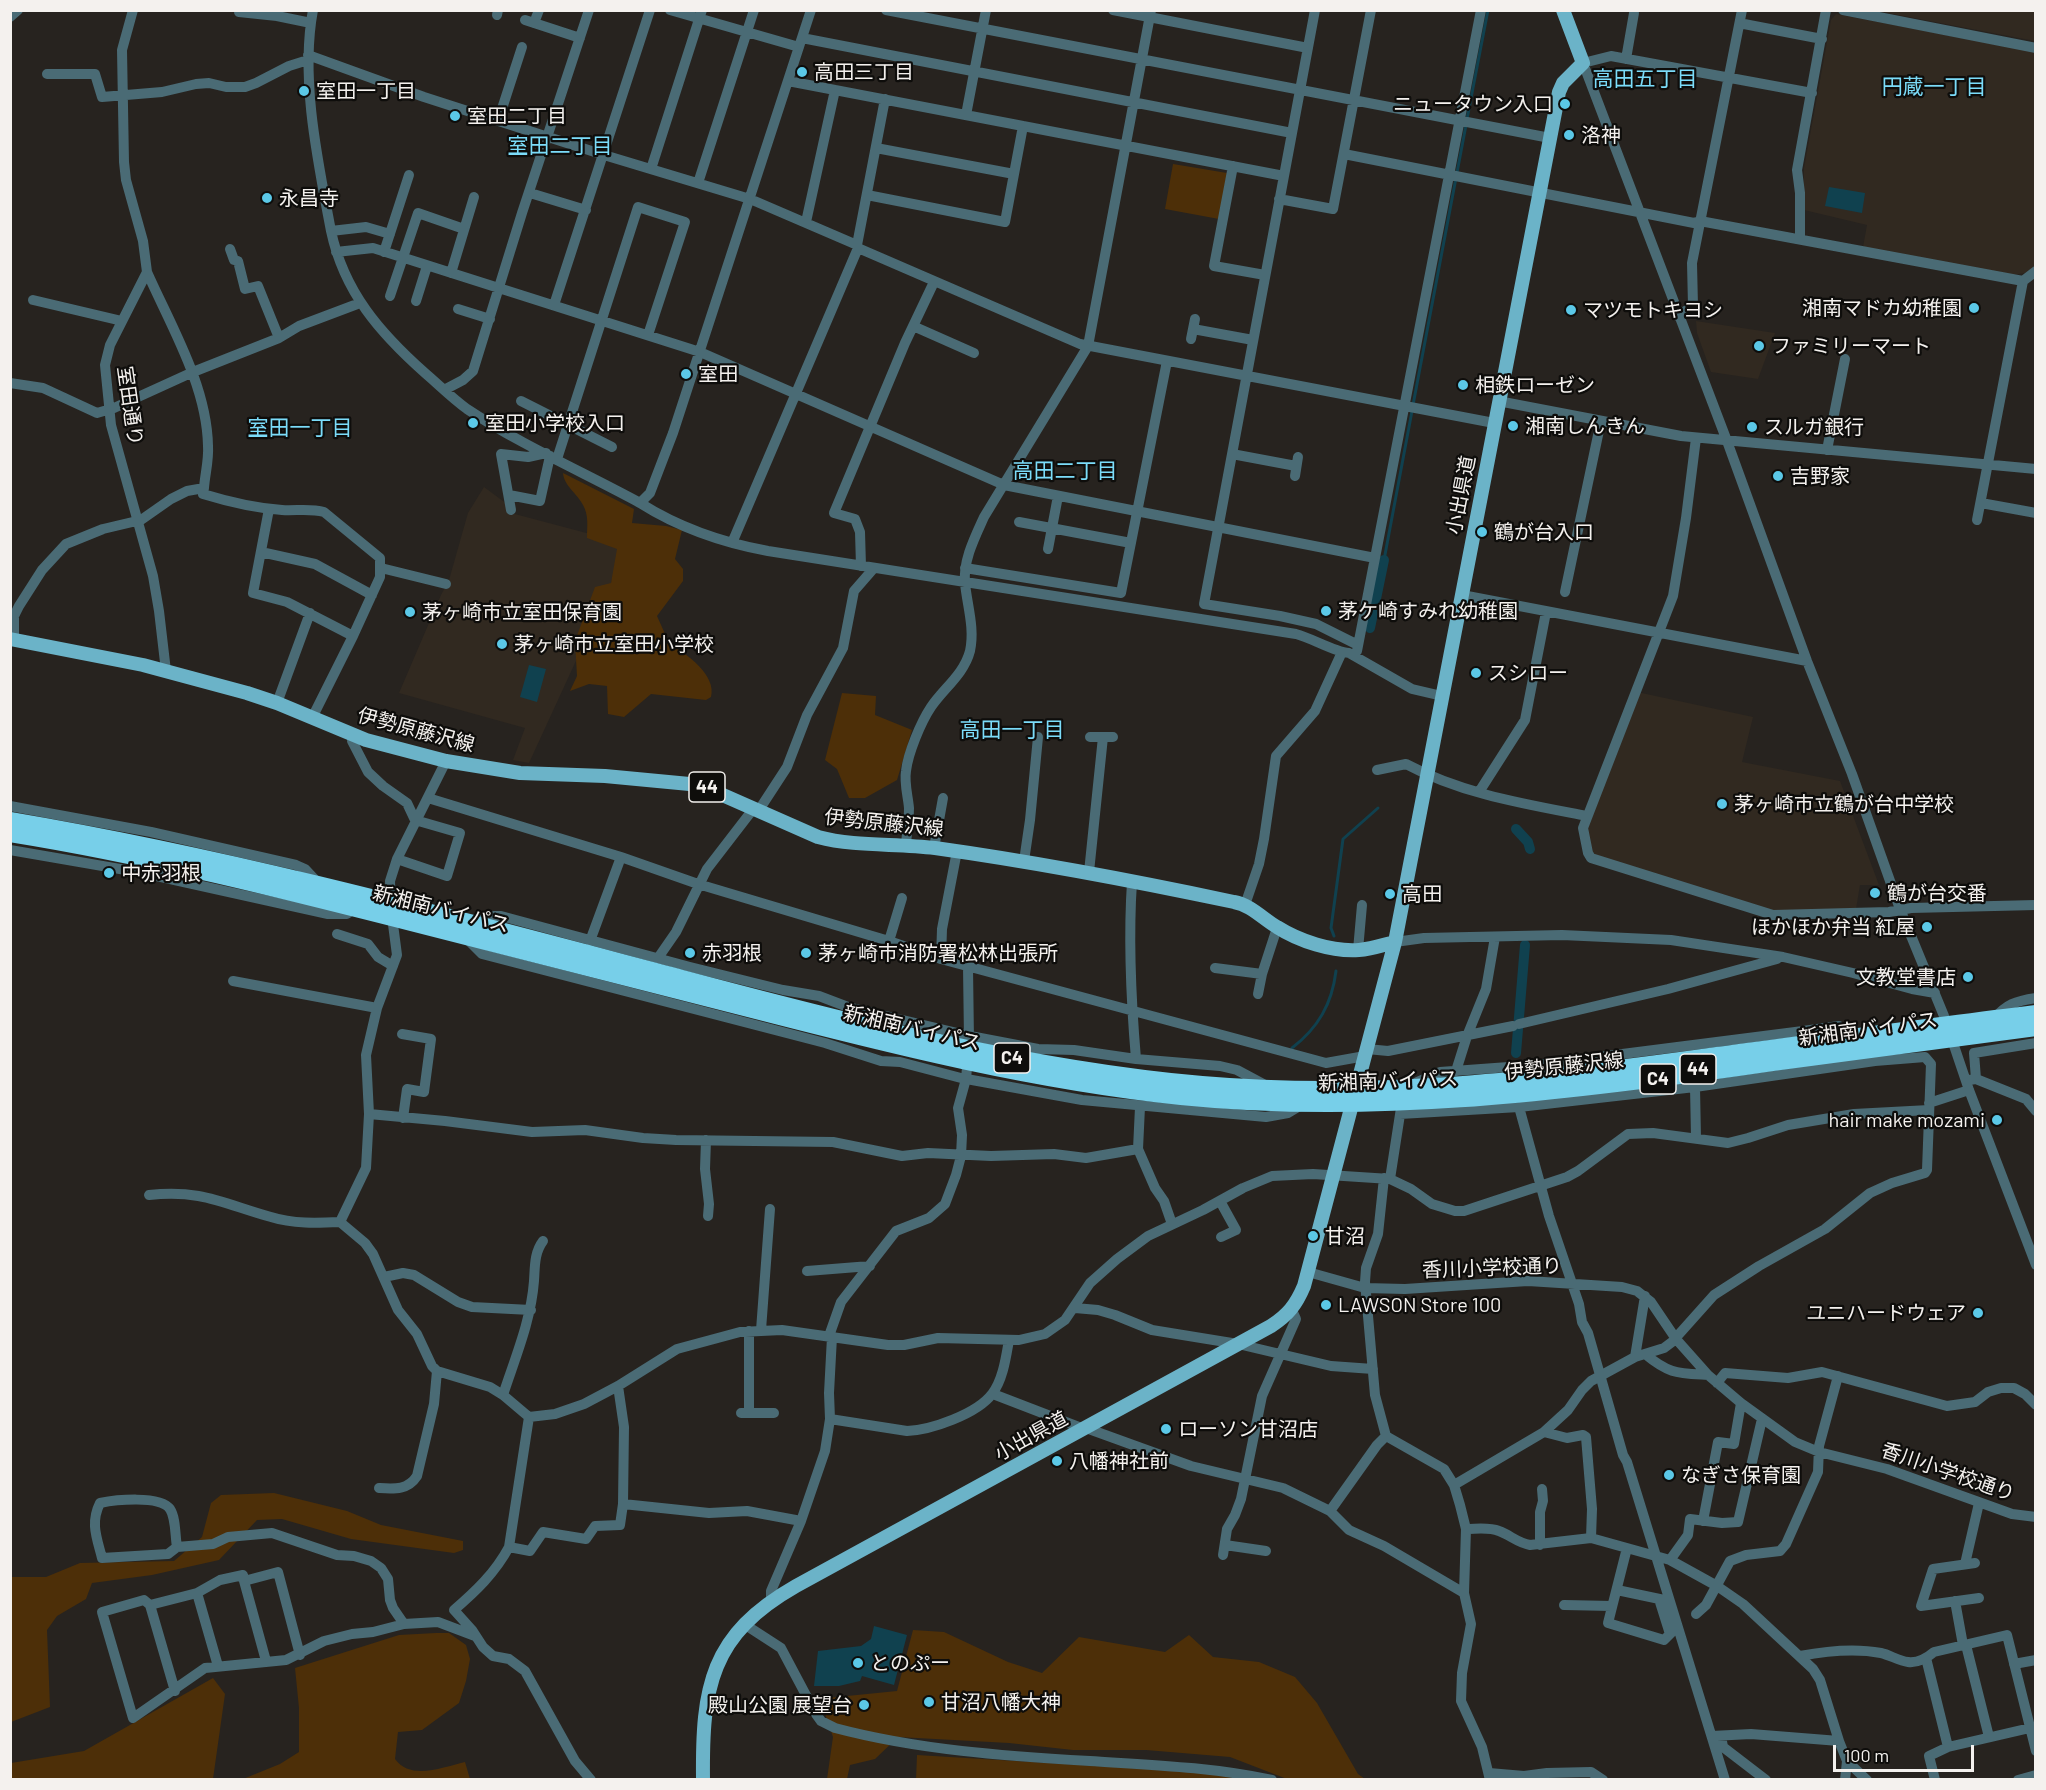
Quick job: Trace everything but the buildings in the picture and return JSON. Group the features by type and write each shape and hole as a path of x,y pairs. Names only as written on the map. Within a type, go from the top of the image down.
{"highway":[{"name":"新湘南バイパス","path":"10,820 236,864 960,1047 1096,1072 1189,1083 1316,1090 1468,1085 1612,1070 2036,1015"},
{"name":"新湘南バイパス","path":"10,834 177,866 283,890 952,1060 1100,1087 1181,1097 1327,1105 1477,1099 1638,1082 2036,1026"}],"main road":[{"path":"1563,10 1583,63"},
{"name":"小出県道","path":"1395,942 1559,92 1563,82 1583,63"},
{"name":"伊勢原藤沢線","path":"12,639 166,671 277,703 353,735 446,761 520,773 605,776 700,785 830,841 906,844 1024,861 1089,872 1245,905 1277,928 1325,946 1358,950 1395,942"},
{"path":"1355,1097 1395,942"},
{"name":"伊勢原藤沢線","path":"1355,1097 1406,1102 1559,1087 1900,1042 1991,1022 2036,1015"},
{"name":"伊勢原藤沢線","path":"1406,1102 1469,1088 1602,1075 1812,1046 2036,1026"},
{"path":"1559,1087 1563,1102"},
{"name":"小出県道","path":"703,1779 704,1720 709,1689 721,1657 744,1624 771,1600 1271,1326 1292,1310 1308,1272 1355,1097"}],"street":[{"path":"10,17 18,10"},
{"path":"133,10 122,50 126,180 142,241 147,272 193,372 207,436 208,453 203,494 247,506 324,512 380,558 380,577 312,718"},
{"path":"314,10 308,58 310,99 336,252 360,303 382,332 444,390 481,418 665,517 732,543 760,550 1296,634 1348,653 1412,689 1442,696"},
{"path":"538,10 530,22 580,38"},
{"path":"444,390 464,380 473,371 589,10"},
{"path":"554,305 650,10"},
{"path":"669,10 700,15 747,33 974,71 1292,133"},
{"path":"698,183 754,10"},
{"path":"640,503 650,494 664,458 811,10"},
{"path":"886,10 1550,138"},
{"path":"966,115 986,10"},
{"path":"1113,10 1151,14 1308,48"},
{"path":"1315,10 1204,604 1316,624 1358,645"},
{"path":"1279,199 1333,209 1371,10"},
{"path":"1355,657 1408,407 1453,176 1481,10"},
{"path":"1678,316 1693,306 1692,263 1742,10"},
{"path":"1800,239 1800,193 1797,170 1826,10"},
{"path":"1843,10 2036,48"},
{"path":"239,12 311,23"},
{"path":"1626,59 1634,13"},
{"path":"906,844 909,808 906,771 920,727 931,707 952,682 969,654 971,634 965,568 976,534 1088,346 1151,14"},
{"path":"651,169 700,15"},
{"path":"1744,24 1822,39"},
{"path":"498,121 522,47"},
{"path":"1812,93 1626,59 1604,57 1583,63 1727,441 1807,661 1852,774 1900,909 1970,1083 2036,1265"},
{"path":"47,74 94,74 102,97 122,96 162,92 209,83 226,87 245,87 256,84 308,58 604,155 750,199 1074,342 1494,423"},
{"path":"789,81 1284,176"},
{"path":"806,222 836,90"},
{"path":"732,543 857,247 885,99"},
{"path":"867,195 1005,222 1023,126"},
{"path":"876,148 1014,174"},
{"path":"1344,154 1694,223 1700,221 2023,280"},
{"path":"1233,166 1214,266 1265,275"},
{"path":"384,252 409,175"},
{"path":"530,193 586,210"},
{"path":"451,273 474,197"},
{"path":"509,495 540,501 551,456 568,425 638,207 686,222 648,335"},
{"path":"390,296 418,213 464,229"},
{"path":"331,231 366,227 390,234"},
{"path":"336,252 373,248 700,352 1004,485 1376,558"},
{"path":"230,249 234,260 238,261 245,289 258,286 279,338"},
{"path":"416,301 427,266"},
{"path":"1977,520 2023,280 2036,271"},
{"name":"室田通り","path":"147,272 106,354 111,425 153,576 166,671"},
{"path":"861,566 855,519 834,513 934,282"},
{"path":"33,300 76,314 122,321"},
{"path":"10,383 50,390 93,412 109,410 193,372 279,338 299,326 360,303"},
{"path":"458,309 489,319"},
{"path":"913,326 974,353"},
{"path":"1193,329 1253,340"},
{"path":"1827,450 1845,359"},
{"path":"965,568 1121,592 1167,361"},
{"path":"521,401 612,447"},
{"path":"1498,401 1696,438 1988,465 2034,466"},
{"path":"1565,592 1601,421"},
{"path":"1696,438 1686,518 1672,596 1583,828 1591,858 1773,915 2036,905"},
{"path":"511,510 501,454 528,457 551,456"},
{"path":"1232,454 1296,466"},
{"path":"12,639 12,615 42,570 66,544 103,530 141,520 171,499 187,491 204,488"},
{"path":"1048,549 1058,496"},
{"path":"1981,503 2036,513"},
{"path":"269,509 253,593 287,602 353,636"},
{"path":"1019,522 1131,543"},
{"path":"261,552 315,564 372,595"},
{"path":"381,568 446,584"},
{"path":"640,995 654,957 676,932 707,868 781,778 807,715 843,648 854,591 874,568"},
{"path":"1462,595 1807,661"},
{"path":"1479,792 1525,720 1546,612"},
{"path":"277,703 310,613"},
{"path":"1245,905 1259,864 1276,756 1315,711 1342,652"},
{"path":"353,735 352,741 368,772 407,803 416,820 460,833 447,876 397,859"},
{"path":"1024,861 1038,737"},
{"path":"1089,872 1108,737 1090,737"},
{"path":"340,1222 366,1168 369,1114 366,1055 377,1008 397,955 390,881 397,859 446,761"},
{"path":"1377,770 1406,764 1427,775 1490,797 1587,816"},
{"path":"428,798 621,857 698,884 889,941 940,959 1326,1063 1366,1053 1388,1051 1516,1025 1668,989 1783,957"},
{"path":"934,848 943,798"},
{"path":"10,806 151,832 296,865 305,869 327,890 461,929 486,916 501,916 783,990 819,996 859,1010 970,1036 1038,1049 1084,1051 1136,1059 1220,1066 1238,1070 1273,1089 1355,1097"},
{"path":"10,850 143,873 328,914 347,914 359,904 376,905"},
{"path":"940,959 943,919 957,851"},
{"path":"590,941 621,857"},
{"path":"1132,882 1132,1012 1136,1059"},
{"path":"889,941 902,898"},
{"path":"1358,950 1362,905"},
{"path":"1258,994 1277,928"},
{"path":"461,929 467,941 482,954 825,1043 870,1058 900,1062 966,1079 1049,1095 1140,1107 1266,1117 1288,1113 1308,1102 1355,1097"},
{"path":"337,934 368,944 378,957 393,966"},
{"path":"1395,942 1424,938 1562,935 1671,940 1783,957 1935,993"},
{"path":"1456,1071 1486,989 1495,936"},
{"path":"771,1600 771,1591 801,1521 825,1451 830,1419 830,1337 841,1302 896,1231 938,1213 945,1204 956,1175 961,1156 962,1135 958,1108 966,1079 970,1036 968,967"},
{"path":"1215,968 1262,974"},
{"path":"233,981 377,1008"},
{"path":"1991,1022 2002,1008 2036,998"},
{"path":"1604,1779 1591,1773 1547,1773 1527,1778 1489,1776 1482,1747 1461,1701 1462,1673 1471,1624 1464,1593 1466,1528 1454,1485 1444,1469 1386,1436 1375,1395 1365,1288 1366,1268 1378,1234 1387,1179 1406,1102 1417,1082 1429,1076 1456,1071 1536,1065 1839,1026"},
{"path":"1803,1031 1812,1046"},
{"path":"402,1034 431,1039 424,1092 407,1089 403,1118"},
{"path":"1875,1061 1900,1042"},
{"path":"1970,1083 1974,1053 2036,1043"},
{"path":"1406,1102 1519,1107 1695,1087 1875,1061 1925,1057 1930,1064 1927,1170 1925,1173 1892,1183 1870,1193 1825,1229 1759,1266 1714,1295 1676,1339 1664,1348 1640,1355 1591,1381 1568,1410 1544,1432 1454,1485"},
{"path":"150,1195 172,1192 201,1195 273,1218 318,1223 340,1222 373,1254 398,1310 417,1334 432,1366 437,1371 483,1385 503,1395 529,1417 555,1414 584,1404 618,1386 677,1349 755,1331 782,1330 888,1345 904,1345 938,1338 1009,1340 1034,1338 1045,1334 1065,1320 1090,1283 1117,1258 1148,1236 1251,1184 1272,1176 1284,1174 1387,1179 1411,1189 1432,1204 1455,1211 1464,1211 1542,1186 1578,1171 1628,1134 1653,1133 1728,1143 1788,1125 1854,1114 1929,1107 1970,1083 2031,1098 2036,1111"},
{"path":"1695,1087 1696,1138"},
{"path":"1140,1107 1138,1149 1155,1188 1164,1201 1172,1224"},
{"path":"1519,1107 1549,1216 1579,1304 1582,1322 1588,1333 1623,1455 1628,1462 1656,1555 1664,1600 1673,1630 1716,1736 1725,1779"},
{"path":"369,1114 532,1132 585,1130 643,1138 832,1142 902,1156 928,1153 961,1156 1054,1154 1086,1158 1138,1149"},
{"path":"706,1140 708,1216"},
{"path":"1220,1201 1236,1230 1221,1237"},
{"path":"770,1209 745,1413 774,1413"},
{"path":"503,1395 531,1310 536,1257 538,1247 543,1241"},
{"path":"807,1271 870,1266"},
{"name":"香川小学校通り","path":"1308,1272 1365,1288 1416,1288 1528,1281 1629,1288 1652,1302 1676,1339 1708,1375 1741,1403 1795,1442 1819,1452 1887,1469 2012,1514 2036,1517"},
{"path":"384,1277 403,1273 414,1275 458,1302 472,1307 531,1310"},
{"path":"1640,1355 1645,1296"},
{"path":"1075,1308 1098,1310 1152,1330 1238,1344 1331,1366 1373,1369"},
{"path":"1266,1551 1224,1550 1227,1529 1241,1499 1262,1396 1296,1319 1292,1310"},
{"path":"830,1419 907,1431 920,1431 937,1426 973,1410 993,1394 1005,1364 1009,1340"},
{"path":"1640,1355 1670,1371 1708,1375"},
{"path":"379,1488 405,1487 417,1476 434,1404 437,1371"},
{"path":"1717,1383 1725,1373 1783,1378 1822,1372 1947,1406 1975,1402 1988,1392 2001,1388 2014,1388 2025,1394 2036,1405"},
{"path":"1696,1614 1706,1605 1731,1561 1746,1555 1780,1551 1786,1544 1818,1472 1819,1446 1838,1376"},
{"path":"509,1547 530,1551 543,1532 586,1539 594,1526 620,1525 623,1504 624,1426 618,1386"},
{"path":"993,1394 1191,1466 1283,1488 1330,1511 1349,1530 1384,1546 1464,1593"},
{"path":"1703,1521 1718,1442 1734,1444 1741,1403"},
{"path":"529,1417 509,1547 493,1573 454,1610 493,1656 509,1659 525,1671 575,1761 591,1779"},
{"path":"1670,1560 1688,1535 1690,1519 1722,1523 1738,1522 1762,1419"},
{"path":"1544,1432 1567,1438 1583,1435 1586,1437 1592,1509 1590,1538"},
{"path":"1330,1511 1377,1445 1386,1436"},
{"path":"1540,1545 1540,1512 1544,1501 1542,1489"},
{"path":"177,1547 171,1511 167,1506 145,1500 119,1500 100,1503 95,1513 93,1526 102,1558 168,1554 177,1547 213,1544 228,1537 272,1533 337,1556 354,1556 371,1561 381,1568 388,1579 390,1600 404,1624"},
{"path":"1978,1598 1920,1606 1933,1569 1970,1564 1979,1503"},
{"path":"623,1504 710,1513 747,1511 801,1521"},
{"path":"1466,1528 1499,1531 1530,1545 1590,1538 1670,1560 1718,1586 1743,1604 1813,1669 1820,1680 1847,1761 1867,1779"},
{"path":"1627,1548 1608,1623 1664,1640 1673,1630"},
{"path":"244,1581 278,1572 300,1654"},
{"path":"150,1605 197,1593 220,1580 243,1575 266,1661"},
{"path":"1617,1590 1664,1600"},
{"path":"197,1593 218,1666"},
{"path":"175,1690 150,1605 144,1600 102,1612 133,1718 175,1690 205,1668 286,1660 324,1641 404,1624 438,1622 475,1636"},
{"path":"1955,1601 1989,1737"},
{"path":"1564,1605 1612,1606"},
{"path":"744,1624 781,1648 816,1714 821,1720 835,1728 948,1749 1204,1768 1272,1779"},
{"path":"1800,1656 1855,1651 1879,1653 1909,1663 1934,1653 2007,1635 2036,1751"},
{"path":"1926,1658 1948,1747"},
{"path":"2014,1664 2036,1660"},
{"path":"1935,1779 1929,1756 1948,1747 2030,1728"},
{"path":"1716,1736 1751,1734 1839,1741"},
{"path":"1716,1736 1723,1747 1766,1779"},
{"path":"1845,1779 1847,1761"},
{"path":"2018,1779 2036,1775"}],"shaded area":[{"path":"1877,11 2035,11 2035,41"},
{"path":"1836,14 2035,52 2035,267 2025,273 2013,275 1863,247 1867,225 1804,210 1804,168 1831,20"},
{"path":"1173,164 1227,173 1219,219 1165,209"},
{"path":"1696,321 1775,333 1758,379 1711,372 1697,333"},
{"path":"563,473 634,509 632,523 682,530 675,559 683,569 683,581 657,616 670,645 692,659 705,673 712,689 711,697 706,700 651,694 624,717 608,714 607,686 589,684 570,691 577,676 575,641 595,587 611,583 617,549 587,538 585,509 566,482"},
{"name":"茅ヶ崎市立室田小学校","path":"484,487 507,504 511,513 624,543 609,589 529,763 513,760 525,728 399,693 449,580 468,513"},
{"name":"茅ヶ崎市立鶴が台中学校","path":"1637,692 1753,717 1742,762 1840,781 1879,885 1860,885 1856,909 1774,911 1593,856 1586,827"},
{"path":"842,693 876,696 875,715 912,730 897,780 865,798 849,798 837,769 825,760"},
{"path":"274,1493 347,1511 381,1525 463,1541 463,1550 454,1553 351,1539 282,1519 257,1520 219,1560 152,1575 92,1583 86,1599 57,1616 47,1630 50,1707 11,1722 10,1577 46,1577 80,1563 174,1561 202,1537 211,1503 221,1495"},
{"path":"913,1630 944,1632 1008,1662 1042,1673 1079,1637 1165,1652 1189,1635 1213,1657 1259,1662 1295,1677 1317,1703 1358,1774 1365,1779 1287,1779 1230,1757 1146,1750 1073,1750 1009,1743 898,1737 875,1759 850,1765 847,1779 827,1779 833,1737 821,1702 827,1698 897,1691"},
{"path":"449,1633 466,1645 470,1659 459,1703 422,1730 398,1732 395,1759 402,1766 418,1771 428,1771 465,1762 470,1779 243,1779 280,1764 299,1752 299,1708 295,1668 399,1635"},
{"path":"213,1678 225,1694 213,1779 11,1780 11,1763 84,1751"},
{"path":"917,1755 1262,1776 1269,1780 916,1780"}],"water":[{"path":"1829,187 1865,193 1862,213 1825,206"},
{"path":"529,665 546,669 537,702 520,697"},
{"name":"とのぷー","path":"874,1626 907,1635 894,1685 862,1676 860,1681 839,1686 814,1686 818,1651 861,1646 871,1639"}],"waterway":[{"path":"1467,119 1488,10"},
{"path":"1413,405 1466,125"},
{"path":"1384,560 1412,411"},
{"path":"1370,628 1384,560"},
{"path":"1334,936 1331,928 1343,839 1378,808"},
{"path":"1516,829 1528,842 1530,849"},
{"path":"1516,1053 1525,945"},
{"path":"1292,1048 1309,1032 1322,1014 1331,994 1336,971"}],"place":[{"name":"高田三丁目","path":"802,72"},
{"name":"室田一丁目","path":"304,91"},
{"name":"ニュータウン入口","path":"1565,104"},
{"name":"室田二丁目","path":"455,116"},
{"name":"洛神","path":"1569,135"},
{"name":"永昌寺","path":"267,198"},
{"name":"湘南マドカ幼稚園","path":"1974,308"},
{"name":"マツモトキヨシ","path":"1571,310"},
{"name":"ファミリーマート","path":"1759,346"},
{"name":"室田","path":"686,374"},
{"name":"相鉄ローゼン","path":"1463,385"},
{"name":"室田小学校入口","path":"473,423"},
{"name":"湘南しんきん","path":"1513,426"},
{"name":"スルガ銀行","path":"1752,427"},
{"name":"吉野家","path":"1778,476"},
{"name":"鶴が台入口","path":"1482,532"},
{"name":"茅ケ崎すみれ幼稚園","path":"1326,611"},
{"name":"茅ヶ崎市立室田保育園","path":"410,612"},
{"name":"茅ヶ崎市立室田小学校","path":"502,644"},
{"name":"スシロー","path":"1476,673"},
{"name":"茅ヶ崎市立鶴が台中学校","path":"1722,804"},
{"name":"中赤羽根","path":"109,873"},
{"name":"鶴が台交番","path":"1875,893"},
{"name":"高田","path":"1390,894"},
{"name":"ほかほか弁当 紅屋","path":"1927,927"},
{"name":"赤羽根","path":"690,953"},
{"name":"茅ヶ崎市消防署松林出張所","path":"806,953"},
{"name":"文教堂書店","path":"1968,977"},
{"name":"hair make mozami","path":"1997,1120"},
{"name":"甘沼","path":"1313,1236"},
{"name":"LAWSON Store 100","path":"1326,1305"},
{"name":"ユニハードウェア","path":"1978,1313"},
{"name":"ローソン甘沼店","path":"1166,1429"},
{"name":"八幡神社前","path":"1057,1461"},
{"name":"なぎさ保育園","path":"1669,1475"},
{"name":"とのぷー","path":"858,1663"},
{"name":"甘沼八幡大神","path":"929,1702"},
{"name":"殿山公園 展望台","path":"864,1705"}],"district":[{"name":"高田五丁目","path":"1645,79"},
{"name":"円蔵一丁目","path":"1934,87"},
{"name":"室田二丁目","path":"560,146"},
{"name":"室田一丁目","path":"300,428"},
{"name":"高田二丁目","path":"1065,471"},
{"name":"高田一丁目","path":"1012,730"}]}
